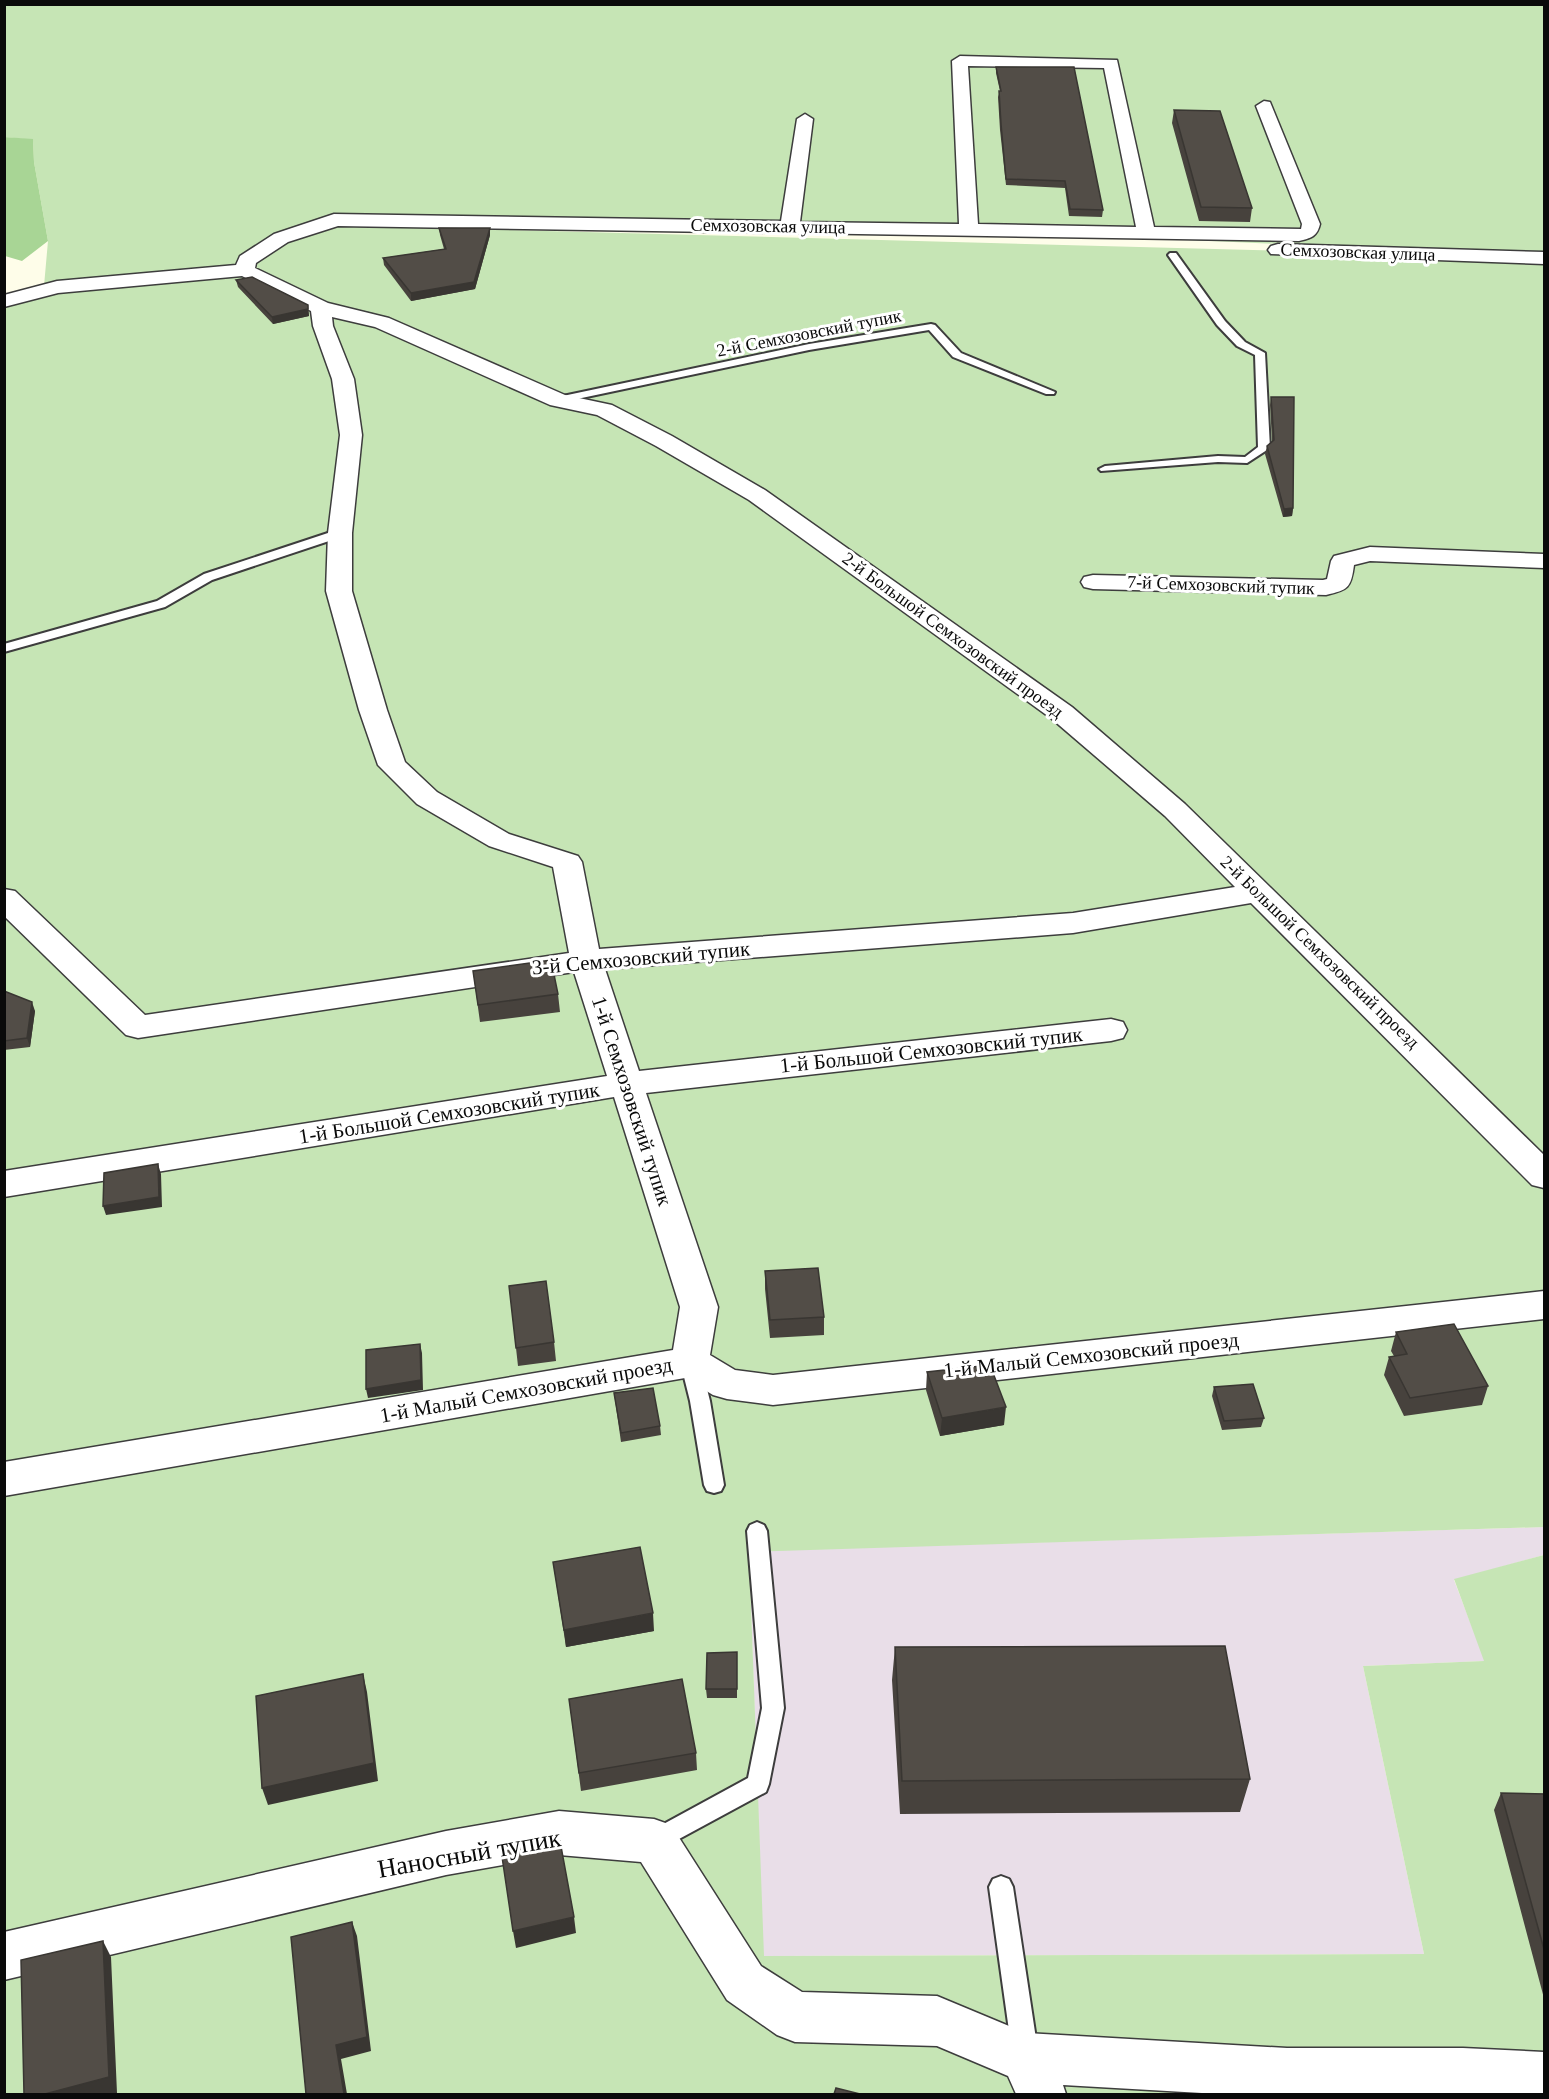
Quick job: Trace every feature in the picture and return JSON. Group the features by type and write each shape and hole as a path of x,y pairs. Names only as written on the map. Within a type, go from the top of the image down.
{"street":[{"path":"969,230 960,61 1111,63 1146,232"},
{"name":"Семхозовская улица","path":"245,270 247,260 281,238 326,225 334,220 1299,235 1309,232 1311,224 1264,106"},
{"path":"790,226 805,119"},
{"name":"Семхозовская улица","path":"1173,255 1186,249 1218,248 1545,258"},
{"path":"4,301 57,287 245,270"},
{"name":"2-й Большой Семхозовский проезд","path":"245,270 321,308 382,322 558,400 604,410 664,441 757,495 1062,713 1175,810 1545,1176"},
{"name":"1-й Семхозовский тупик","path":"321,308 323,326 343,379 351,435 340,533 339,591 373,710 392,765 427,798 500,840 567,862 586,960 699,1306 690,1362"},
{"name":"7-й Семхозовский тупик","path":"1093,582 1326,588 1339,583 1343,561 1370,554 1545,561"},
{"name":"3-й Семхозовский тупик","path":"4,898 138,1027 586,960 1073,923 1258,892"},
{"name":"1-й Большой Семхозовский тупик","path":"4,1184 626,1084 1110,1030"},
{"name":"1-й Малый Семхозовский проезд","path":"4,1479 690,1362 727,1384 773,1390 1545,1305"},
{"name":"Наносный тупик","path":"4,1956 446,1853 547,1834 654,1841"},
{"path":"654,1841 744,1983 795,2017 937,2021 1034,2076 1463,2073 1545,2077"}],"lane":[{"path":"1105,469 1218,459 1247,460 1264,448 1260,353 1241,344 1221,323 1173,255"},
{"name":"2-й Семхозовский тупик","path":"558,400 809,347 931,327 957,355 1050,392"},
{"path":"4,648 161,604 208,577 340,533"},
{"path":"690,1362 700,1401 714,1485"},
{"path":"654,1841 758,1784 772,1708 758,1531"},
{"path":"1001,1887 1034,2076"}],"shaded area":[{"path":"1544,1527 1544,1555 1454,1580 1485,1661 1363,1666 1424,1954 763,1956 749,1551"}],"green space":[{"path":"4,5 1544,5 1544,256 969,230 328,225 1544,258 1544,1527 749,1552 764,1956 1424,1954 1363,1666 1484,1661 1454,1579 1544,1555 1544,2094 5,2094 4,296 44,286 48,241 34,162 33,140 5,137"},
{"path":"4,137 33,139 34,162 48,241 22,261 5,256"}],"building":[{"path":"996,67 1074,67 1103,210 1070,209 1065,181 1006,179 999,91 1001,91"},
{"path":"1174,110 1220,111 1252,208 1201,207"},
{"path":"439,228 490,228 474,282 411,293 383,258 446,249"},
{"path":"252,277 308,305 308,309 272,317 236,280"},
{"path":"1271,397 1294,397 1293,508 1284,509 1267,446 1274,440"},
{"path":"551,960 558,994 478,1005 473,971"},
{"path":"4,991 32,1002 27,1038 4,1041"},
{"path":"158,1164 159,1197 103,1206 104,1173"},
{"path":"818,1268 824,1317 770,1320 765,1271"},
{"path":"546,1281 554,1342 516,1348 509,1286"},
{"path":"1454,1324 1488,1386 1410,1398 1389,1357 1407,1354 1396,1332"},
{"path":"420,1344 421,1380 366,1389 366,1350"},
{"path":"990,1365 1006,1407 942,1418 927,1372"},
{"path":"1253,1384 1264,1418 1224,1421 1214,1387"},
{"path":"653,1388 660,1426 621,1433 614,1393"},
{"path":"640,1547 653,1613 564,1630 553,1562"},
{"path":"1225,1646 1250,1779 902,1781 895,1647"},
{"path":"737,1652 737,1689 706,1689 707,1653"},
{"path":"363,1674 374,1763 262,1788 256,1696"},
{"path":"682,1679 696,1753 579,1773 569,1699"},
{"path":"1501,1793 1545,1794 1545,1953"},
{"path":"560,1841 574,1917 513,1931 501,1850"},
{"path":"352,1922 367,2037 336,2045 344,2094 306,2094 291,1937"},
{"path":"103,1941 109,2077 45,2094 24,2094 21,1960"},
{"path":"836,2088 860,2094 834,2094"}]}
